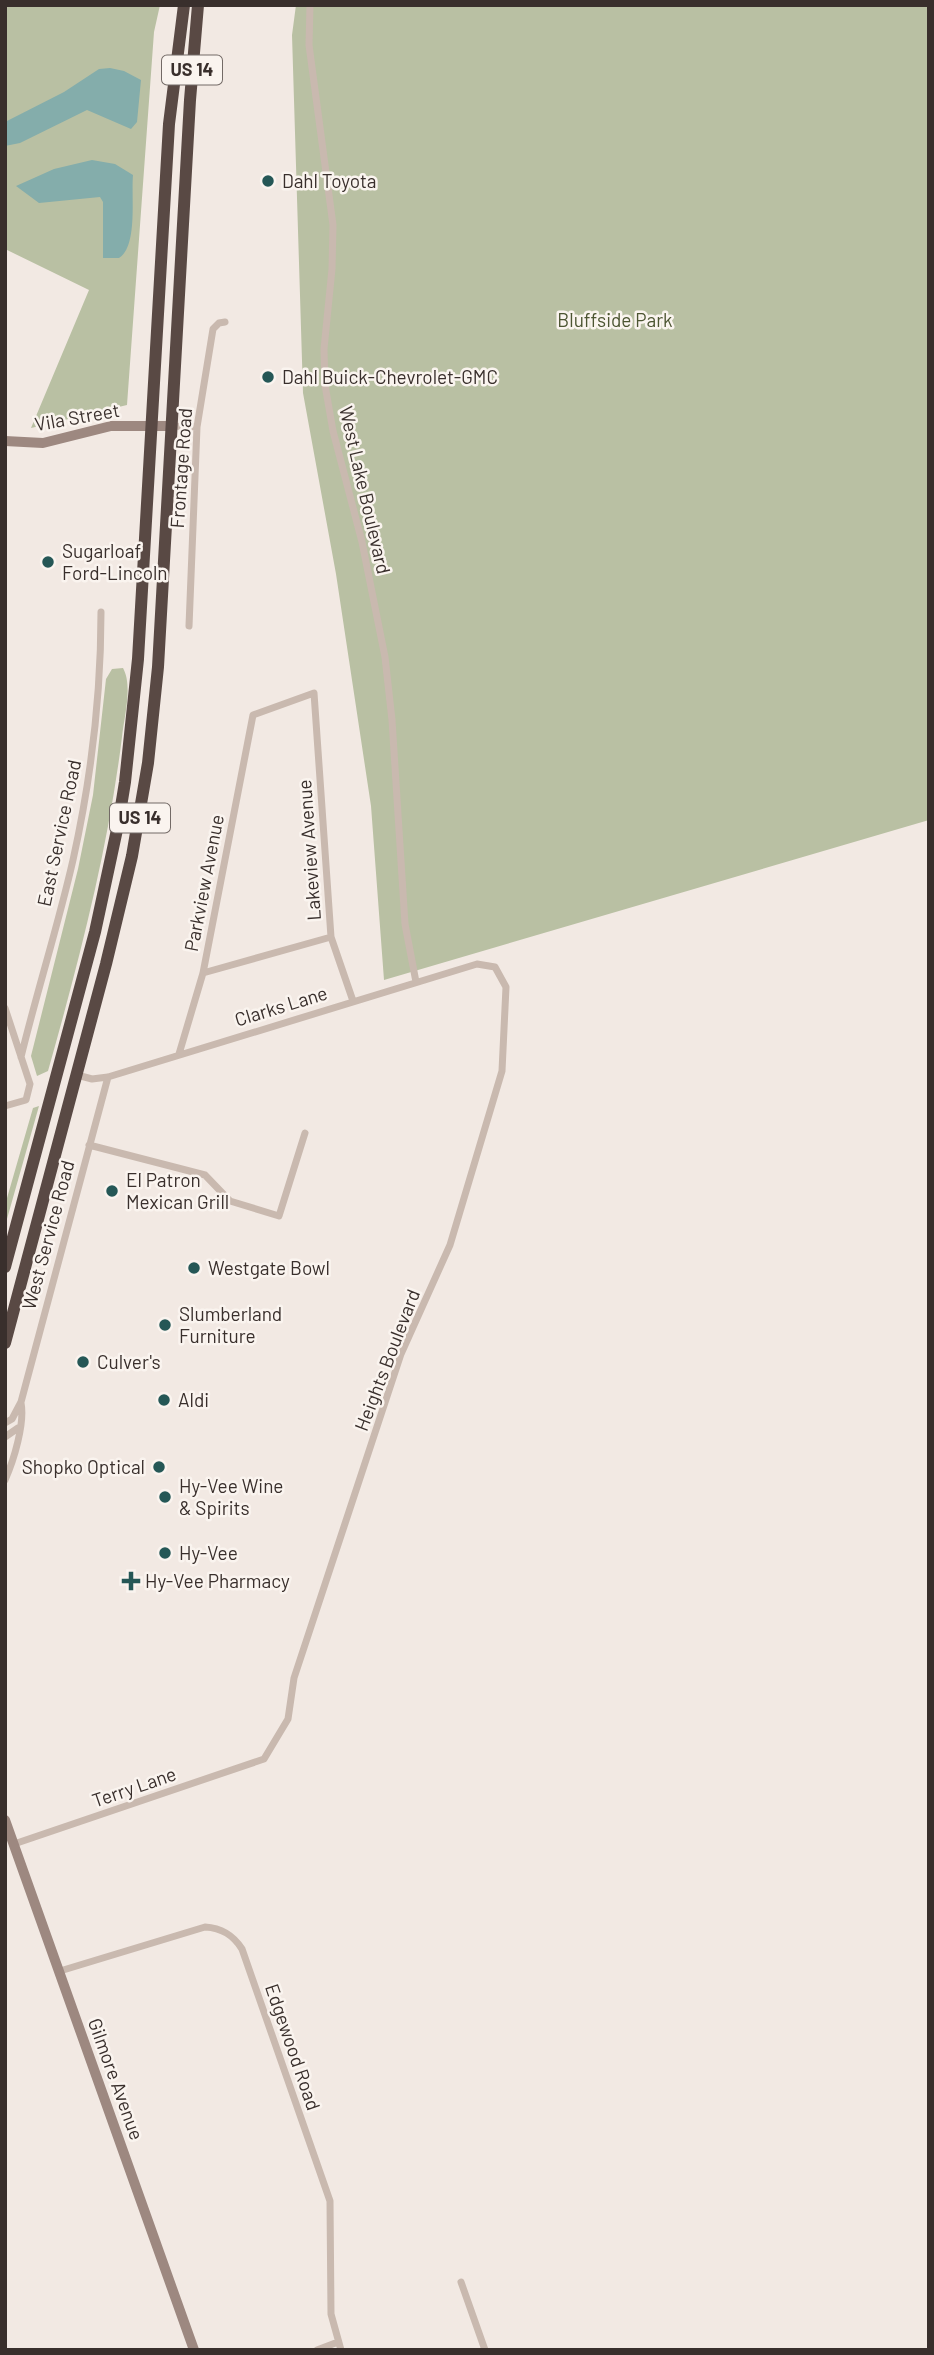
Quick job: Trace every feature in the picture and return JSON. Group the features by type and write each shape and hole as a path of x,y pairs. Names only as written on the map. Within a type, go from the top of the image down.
{"highway":[{"name":"US 14","path":"5,1267 101,906 125,782 138,659 169,124 184,5"},
{"name":"US 14","path":"5,1343 78,1075 132,856 148,763 158,667 190,100 198,5"},
{"path":"64,1046 66,1060 72,1071 78,1075"}],"street":[{"name":"West Lake Boulevard","path":"310,5 309,45 333,225 332,269 324,349 325,385 332,431 364,552 385,657 405,924 416,982"},
{"name":"Frontage Road","path":"189,626 197,427 213,329 219,323 225,322"},
{"name":"Vila Street","path":"5,441 43,443 111,426 197,427"},
{"name":"East Service Road","path":"21,1057 72,862 86,793 101,665 101,612"},
{"name":"Parkview Avenue","path":"179,1054 203,973 253,715 314,693"},
{"name":"Lakeview Avenue","path":"314,693 331,937 353,1001"},
{"path":"203,973 331,937"},
{"name":"Clarks Lane","path":"78,1075 92,1079 108,1077 477,964 495,967"},
{"name":"Heights Boulevard","path":"264,1759 288,1719 294,1678 401,1354 450,1245 502,1071 506,987 495,967"},
{"path":"5,1008 30,1084 26,1100 5,1106"},
{"name":"West Service Road","path":"5,1423 12,1419 21,1402 108,1077"},
{"path":"89,1145 205,1175 230,1201 279,1216 305,1133"},
{"name":"West Service Road","path":"5,1480 15,1451 23,1413 21,1402"},
{"path":"5,1437 20,1426"},
{"name":"Terry Lane","path":"14,1844 264,1759"},
{"name":"Gilmore Avenue","path":"5,1820 194,2350"},
{"name":"Edgewood Road","path":"60,1971 205,1927 226,1932 236,1940 242,1949 330,2201 331,2314 340,2346"},
{"path":"461,2281 485,2350"},
{"path":"317,2350 340,2346"}],"green space":[{"path":"5,5 160,5 154,32 127,405 31,428 89,290 5,249"},
{"name":"Bluffside Park","path":"296,5 929,5 929,820 384,980 371,806 336,574 303,393 292,35"},
{"path":"123,668 126,675 127,702 101,863 48,1071 37,1076 31,1056 78,869 93,795 106,679 112,669"},
{"path":"39,1106 5,1226 5,1205 33,1108"}],"water":[{"path":"99,69 124,71 141,80 137,122 131,129 87,110 20,143 5,146 5,122 64,92"},
{"path":"92,160 115,164 133,175 131,232 125,252 119,258 103,258 103,202 100,197 39,203 16,186 54,169"}],"place":[{"name":"Dahl Toyota","path":"268,181"},
{"name":"Dahl Buick-Chevrolet-GMC","path":"268,377"},
{"name":"Sugarloaf Ford-Lincoln","path":"48,562"},
{"name":"El Patron Mexican Grill","path":"112,1191"},
{"name":"Westgate Bowl","path":"194,1268"},
{"name":"Slumberland Furniture","path":"165,1325"},
{"name":"Culver's","path":"83,1362"},
{"name":"Aldi","path":"164,1400"},
{"name":"Shopko Optical","path":"159,1467"},
{"name":"Hy-Vee Wine & Spirits","path":"165,1497"},
{"name":"Hy-Vee","path":"165,1553"},
{"name":"Hy-Vee Pharmacy","path":"131,1581"}]}
